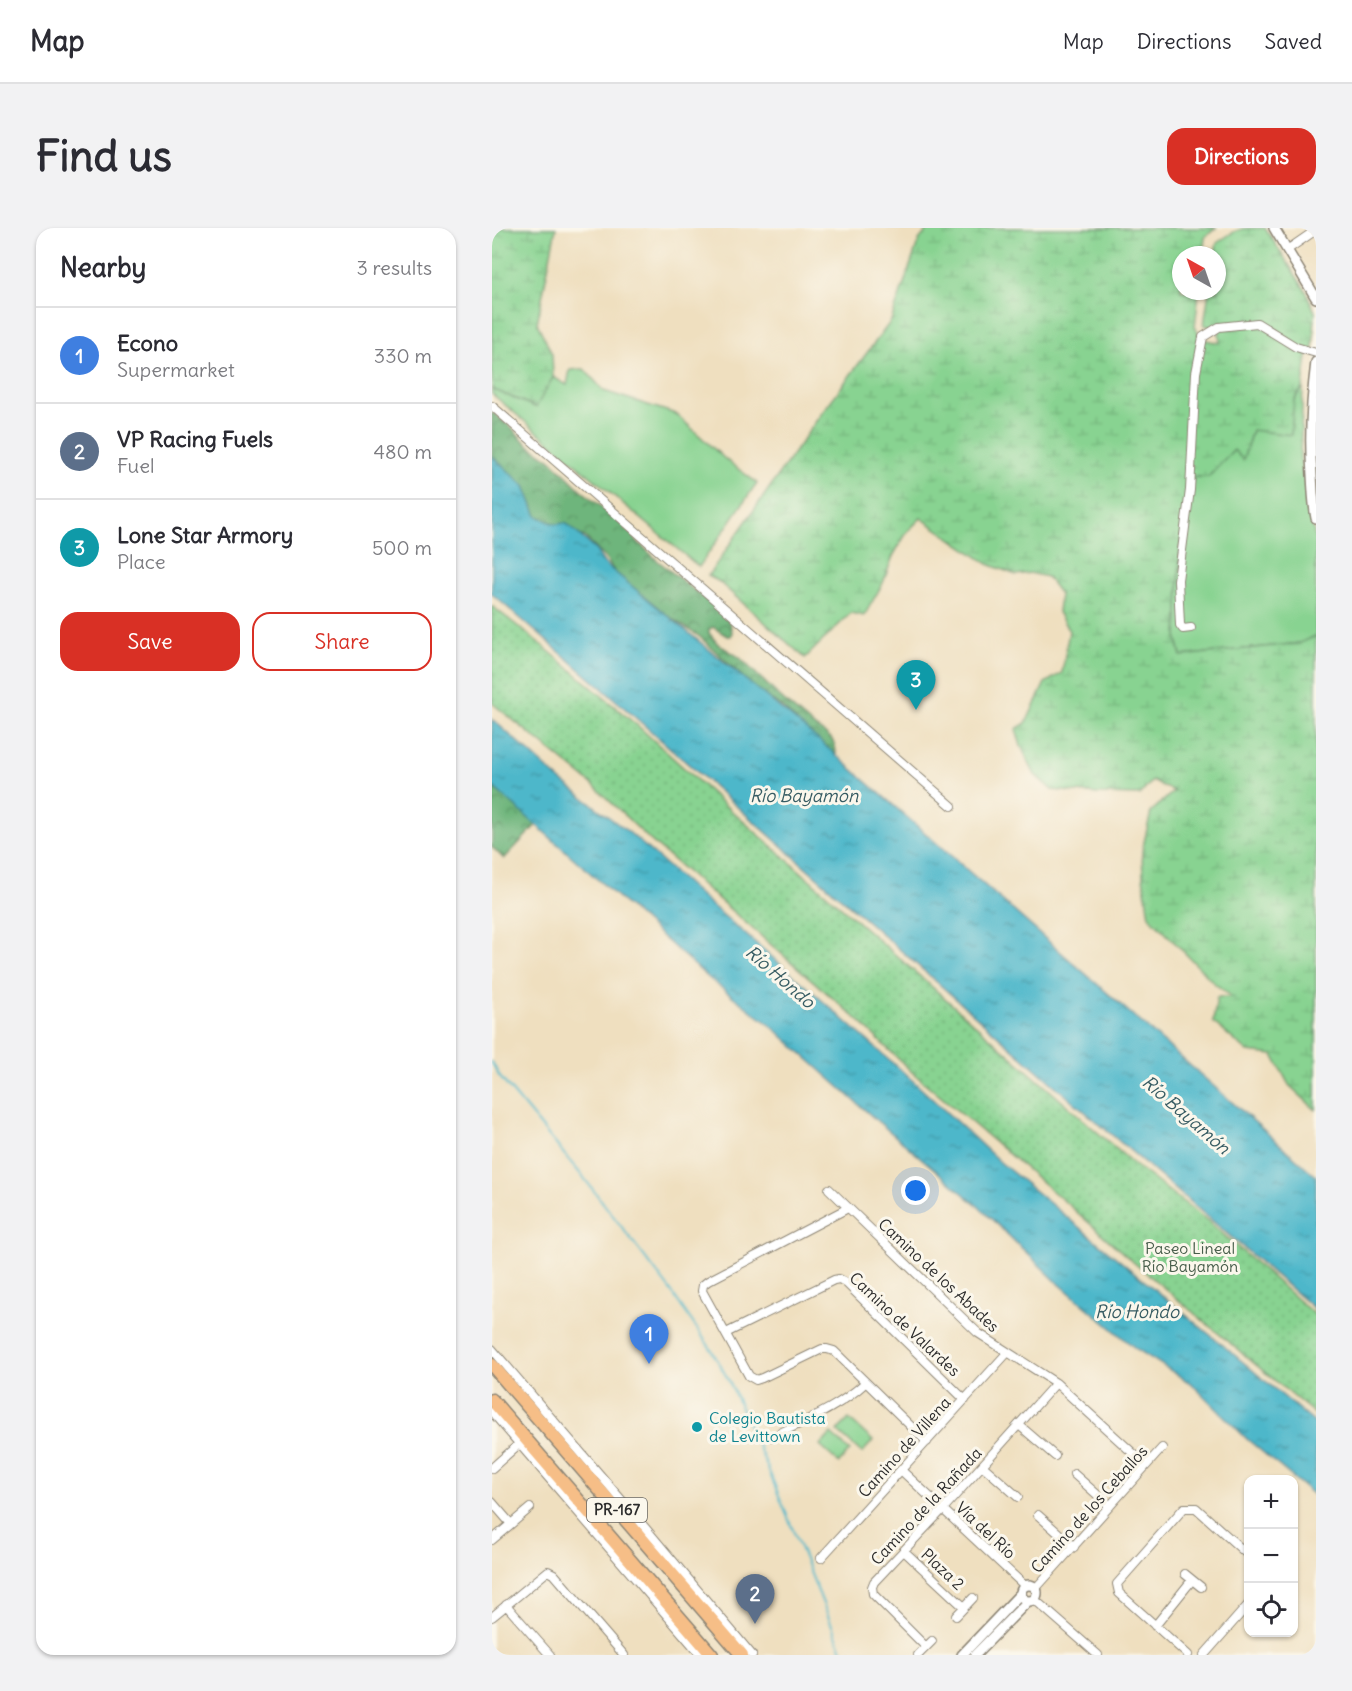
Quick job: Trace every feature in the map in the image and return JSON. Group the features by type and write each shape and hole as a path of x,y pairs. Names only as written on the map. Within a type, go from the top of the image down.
{"main road":[{"name":"PR-167","path":"492,1365 742,1655"},
{"name":"PR-167","path":"492,1400 712,1655"}],"street":[{"path":"1274,228 1316,297"},
{"path":"1287,250 1316,230"},
{"path":"1191,628 1183,629 1180,625 1178,580 1190,490 1196,373 1203,337 1220,327 1257,323 1296,347 1316,353"},
{"path":"1316,362 1309,445 1316,518"},
{"path":"492,406 952,806"},
{"name":"Camino de los Abades","path":"830,1190 978,1333 1056,1383 1146,1465"},
{"path":"848,1208 703,1285 702,1291 749,1376 756,1380 822,1349 834,1351 864,1383 927,1442"},
{"name":"Camino de Valardes","path":"726,1333 839,1279 845,1282 965,1400"},
{"path":"492,1349 752,1655"},
{"name":"Camino de Villena","path":"821,1558 1007,1353"},
{"path":"772,1437 837,1405 864,1383"},
{"name":"Camino de la Rañada","path":"918,1655 929,1644 873,1594 874,1582 1056,1383"},
{"path":"492,1412 701,1655"},
{"path":"1019,1425 1054,1456"},
{"path":"492,1468 519,1444"},
{"name":"Camino de los Ceballos","path":"1036,1588 1162,1448"},
{"path":"982,1466 1018,1497"},
{"name":"Vía del Río","path":"902,1471 1023,1589"},
{"path":"1074,1474 1110,1506"},
{"path":"492,1502 511,1524"},
{"path":"492,1540 530,1508"},
{"path":"1188,1655 1119,1593 1117,1584 1184,1509 1196,1508 1244,1551"},
{"path":"1038,1515 1074,1547"},
{"name":"Plaza 2","path":"904,1551 964,1607"},
{"path":"492,1617 548,1571 554,1574 624,1655"},
{"path":"1185,1574 1201,1587"},
{"path":"1155,1626 1192,1580"},
{"path":"962,1655 1023,1589 1029,1585 1036,1588 1037,1594 975,1655"},
{"path":"1023,1589 1022,1596 1031,1600 1098,1655"},
{"name":"Plaza 2","path":"956,1616 973,1598"},
{"path":"506,1605 550,1655"},
{"path":"1204,1655 1244,1610"}],"green space":[{"path":"492,228 556,228 537,323 552,354 553,377 536,407 492,389"},
{"path":"929,228 1216,228 1205,237 1204,246 1172,246 1172,300 1198,300 1195,327 1202,339 1220,343 1219,329 1204,325 1208,300 1226,300 1226,246 1216,246 1217,243 1230,234 1243,229 1265,228 1306,291 1315,312 1313,349 1307,357 1303,387 1294,400 1291,435 1252,430 1243,460 1234,450 1208,477 1193,477 1180,550 1177,639 1181,656 1300,643 1316,636 1316,1110 1289,1085 1273,1055 1248,1052 1213,1022 1217,997 1232,997 1215,984 1149,916 1142,851 1151,812 1174,791 1152,781 1140,795 1052,790 1035,775 1021,746 1016,729 1026,723 1045,683 1062,673 1069,631 1058,612 1060,594 1047,577 1030,573 1016,575 988,564 921,518 907,532 893,556 883,583 864,616 851,613 805,658 718,581 708,576 821,414 891,321 919,240"},
{"path":"584,369 604,391 676,414 725,459 757,483 699,567 492,394 492,389 535,407 553,377 567,385 570,370"},
{"path":"1303,387 1300,457 1316,543 1316,636 1300,643 1181,656 1177,639 1180,550 1193,477 1208,477 1234,450 1243,459 1252,430 1294,400"},
{"path":"492,412 527,444 550,459 581,490 622,524 657,560 719,608 730,623 731,636 713,627 709,629 709,633 718,644 739,657 783,700 831,738 836,753 832,756 783,708 759,692 700,637 661,611 616,574 605,558 585,537 543,524 492,484"},
{"name":"Paseo Lineal Río Bayamón","path":"492,606 639,727 1136,1166 1208,1221 1316,1316 1316,1415 913,1073 857,1019 650,840 593,785 492,703"},
{"path":"492,786 537,824 504,859 492,847"},
{"path":"849,1419 873,1441 862,1453 837,1431"},
{"path":"831,1434 850,1451 839,1463 820,1446"}],"water":[{"name":"Río Bayamón","path":"492,456 525,486 537,516 554,524 566,523 595,549 604,563 819,740 1316,1176 1316,1310 1062,1092 492,594"},
{"name":"Río Hondo","path":"492,719 559,779 631,834 799,980 1001,1163 1316,1424 1316,1497 1298,1482 1298,1475 1290,1475 1247,1439 1192,1384 1135,1348 1057,1282 979,1207 875,1119 770,1025 710,979 492,786"}],"waterway":[{"path":"492,1062 499,1076 584,1178 670,1290 711,1349 729,1381 766,1464 844,1655"}],"place":[{"name":"Lone Star Armory","path":"916,710"},
{"name":"Econo","path":"649,1364"},
{"name":"Colegio Bautista de Levittown","path":"697,1427"},
{"name":"VP Racing Fuels","path":"755,1624"}]}
